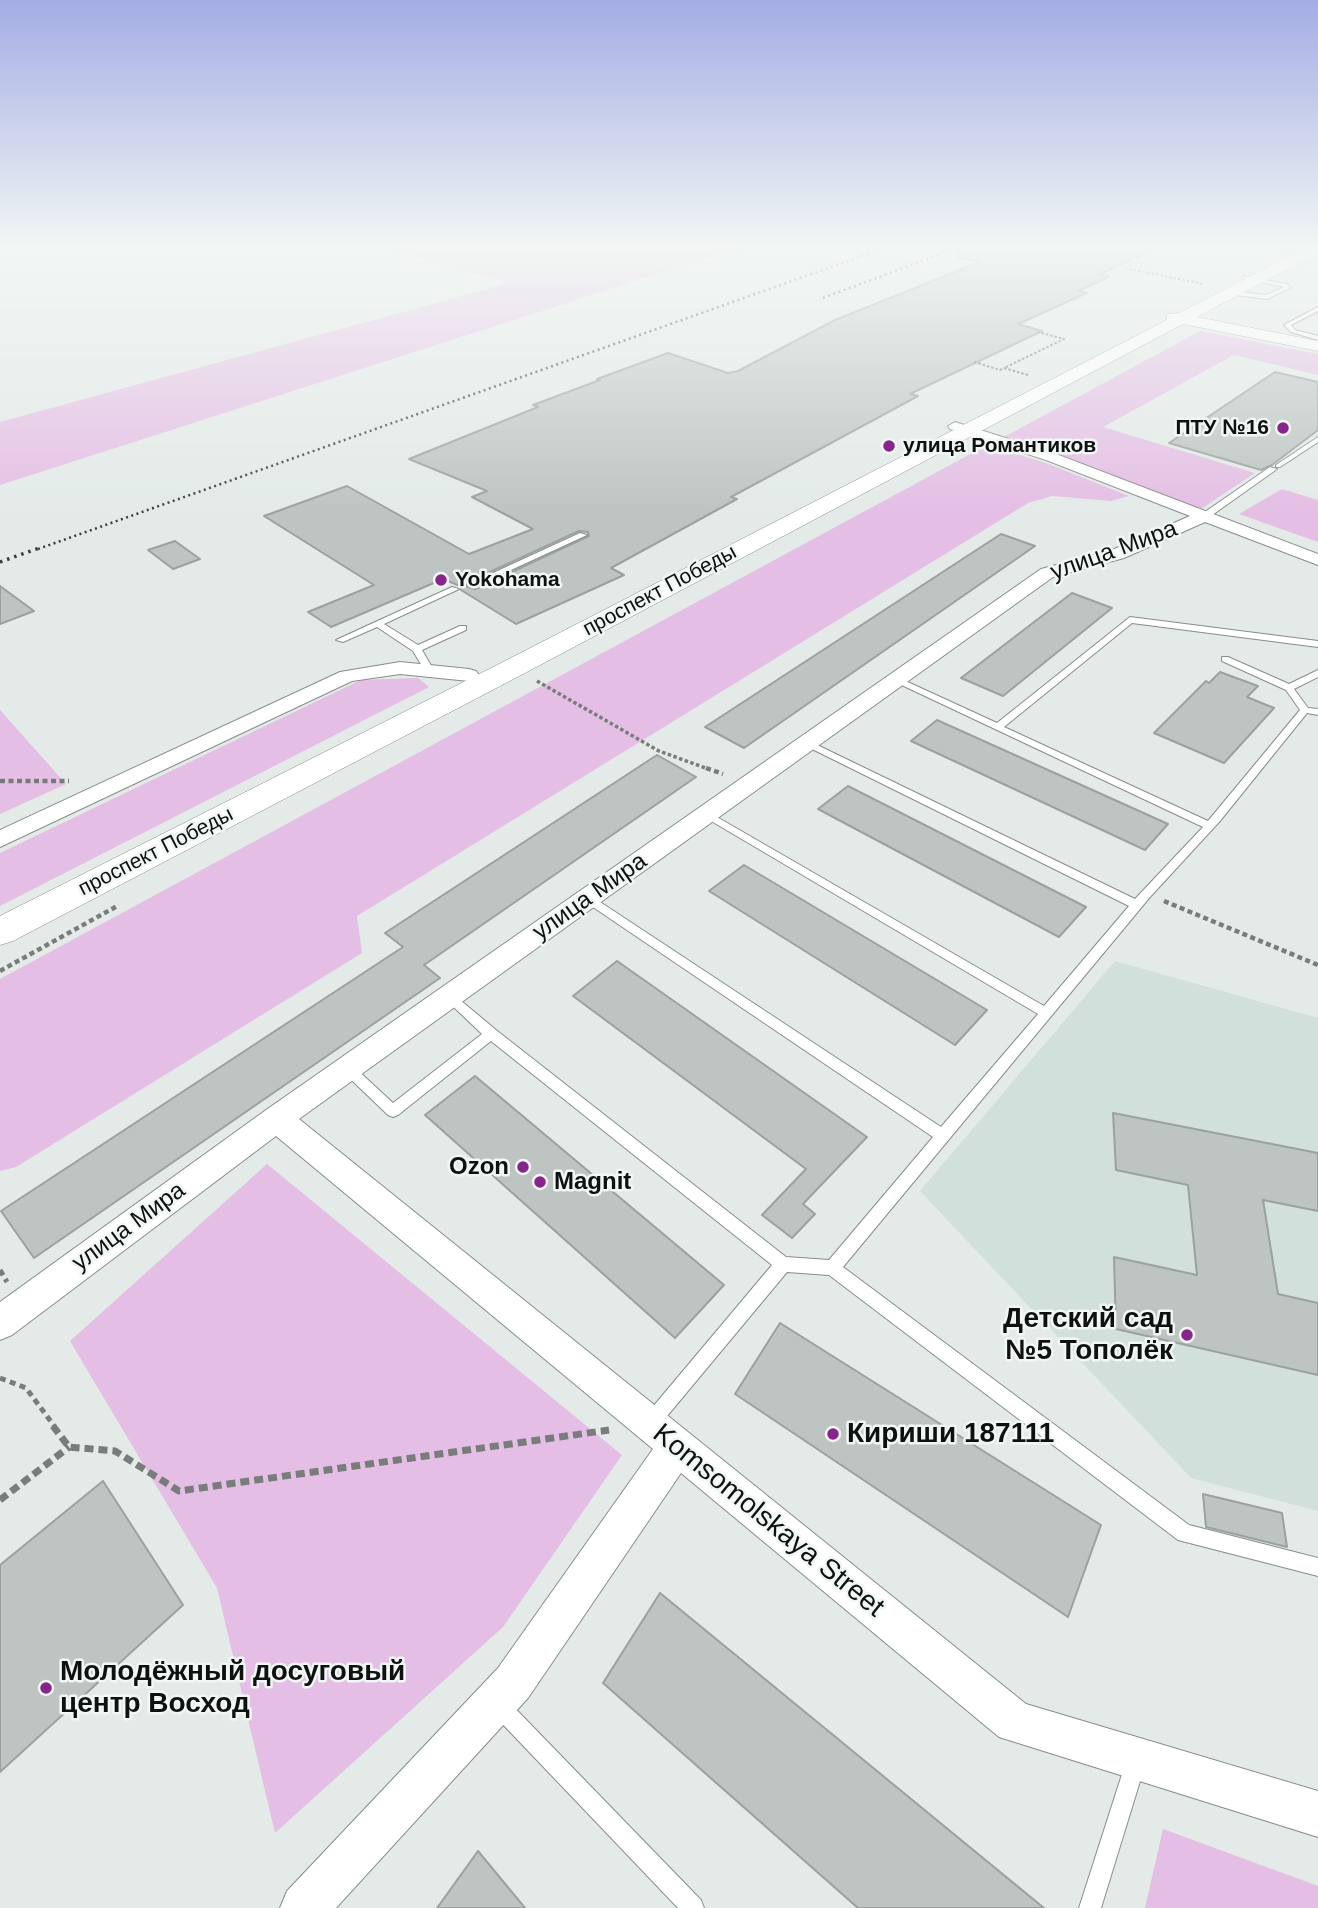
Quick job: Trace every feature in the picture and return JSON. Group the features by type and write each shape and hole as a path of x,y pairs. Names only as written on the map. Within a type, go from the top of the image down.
{"main road":[{"name":"проспект Победы","path":"0,932 475,680 1140,335"},
{"path":"1264,335 1318,346"},
{"name":"проспект Победы","path":"0,913 475,680"}],"street":[{"path":"961,428 1051,457 1318,560"},
{"name":"улица Мира","path":"0,1323 277,1119 1047,573 1118,554 1205,516"},
{"path":"0,839 347,676 400,668 428,669 475,680"},
{"name":"Komsomolskaya Street","path":"277,1119 1014,1722 1318,1814"},
{"path":"304,1908 513,1682 664,1436"}],"lane":[{"path":"1205,516 1318,439"},
{"path":"471,585 583,535"},
{"path":"340,640 455,589"},
{"path":"998,727 1130,620 1318,643"},
{"path":"378,624 417,649 428,669"},
{"path":"417,649 463,628"},
{"path":"832,1269 1146,894 1312,711 1289,688 1225,659"},
{"path":"1289,688 1318,673"},
{"path":"896,680 1210,826"},
{"path":"807,744 1137,905"},
{"path":"706,815 1046,1013"},
{"path":"587,899 943,1136"},
{"path":"449,997 491,1034 783,1264 832,1269 1185,1532 1318,1567"},
{"path":"348,1069 393,1111 491,1034"},
{"path":"664,1436 783,1264"},
{"path":"494,1701 693,1908"},
{"path":"1090,1908 1136,1759"}],"path":[{"path":"974,362 1000,370 1064,339 1049,335"},
{"path":"1004,368 1028,375"},
{"path":"534,679 659,751 750,784"},
{"path":"0,781 75,781"},
{"path":"1146,894 1318,965"},
{"path":"0,1378 26,1388 69,1447"},
{"path":"0,1500 69,1447 115,1451 179,1491 664,1436"}],"shaded area":[{"path":"318,335 467,335 0,485 0,422"},
{"path":"1193,335 1221,335 1318,354 1318,375 1234,355 1103,427 1255,473 1201,509 1004,437"},
{"path":"987,445 1046,463 1129,496 1111,501 1052,496 1028,503 357,916 362,953 16,1167 0,1171 0,979"},
{"path":"1282,489 1318,500 1318,542 1239,514"},
{"path":"418,678 429,687 0,906 0,853 361,680"},
{"path":"0,710 66,784 0,814"},
{"name":"Детский сад №5 Тополёк","path":"1115,961 1318,1018 1318,1511 1191,1478 920,1191"},
{"path":"267,1164 622,1455 503,1627 275,1833 217,1588 70,1341"},
{"path":"1163,1829 1318,1886 1318,1908 1145,1908"}],"building":[{"path":"806,335 1034,335 910,394 918,396 731,497 737,499 611,568 624,575 516,624 461,590 460,586 443,579 331,627 308,612 374,585 264,516 347,486 469,554 533,529 472,497 487,491 409,459 538,407 533,405 668,353 728,373 738,371","holes":["579,531 588,532 589,536 475,589 465,586 466,583"]},
{"name":"ПТУ №16","path":"1275,372 1318,382 1318,430 1272,465 1261,470 1169,443"},
{"path":"1001,534 1035,546 744,748 705,727"},
{"path":"175,541 200,559 173,569 148,550"},
{"path":"0,586 34,611 0,624"},
{"path":"1072,593 1112,608 1003,696 961,678"},
{"path":"1220,672 1258,686 1247,697 1274,708 1224,763 1154,733 1206,681 1209,683"},
{"path":"937,720 1168,824 1145,850 911,741"},
{"path":"657,755 696,777 424,965 440,978 34,1258 1,1211 403,947 385,933"},
{"path":"848,786 1086,907 1059,937 818,809"},
{"path":"744,865 987,1010 955,1045 709,891"},
{"path":"617,961 867,1137 803,1204 815,1214 792,1238 762,1215 806,1169 573,996"},
{"path":"475,1076 724,1285 675,1338 425,1115"},
{"path":"1113,1113 1318,1153 1318,1211 1263,1200 1278,1294 1318,1303 1318,1375 1116,1329 1114,1257 1197,1275 1188,1185 1116,1170"},
{"path":"780,1323 1101,1525 1068,1617 735,1394"},
{"name":"Молодёжный досуговый центр Восход","path":"103,1481 183,1605 0,1772 0,1565"},
{"path":"1203,1494 1282,1513 1287,1547 1206,1527"},
{"path":"660,1593 1044,1908 858,1908 603,1683"},
{"path":"478,1851 525,1908 437,1908"}],"railway":[{"path":"38,549 640,335"},
{"path":"0,562 42,547"}],"place":[{"name":"ПТУ №16","path":"1283,428"},
{"name":"улица Романтиков","path":"889,446"},
{"name":"Yokohama","path":"441,580"},
{"name":"Ozon","path":"523,1167"},
{"name":"Magnit","path":"540,1182"},
{"name":"Детский сад №5 Тополёк","path":"1187,1335"},
{"name":"Кириши 187111","path":"833,1434"},
{"name":"Молодёжный досуговый центр Восход","path":"46,1688"}]}
